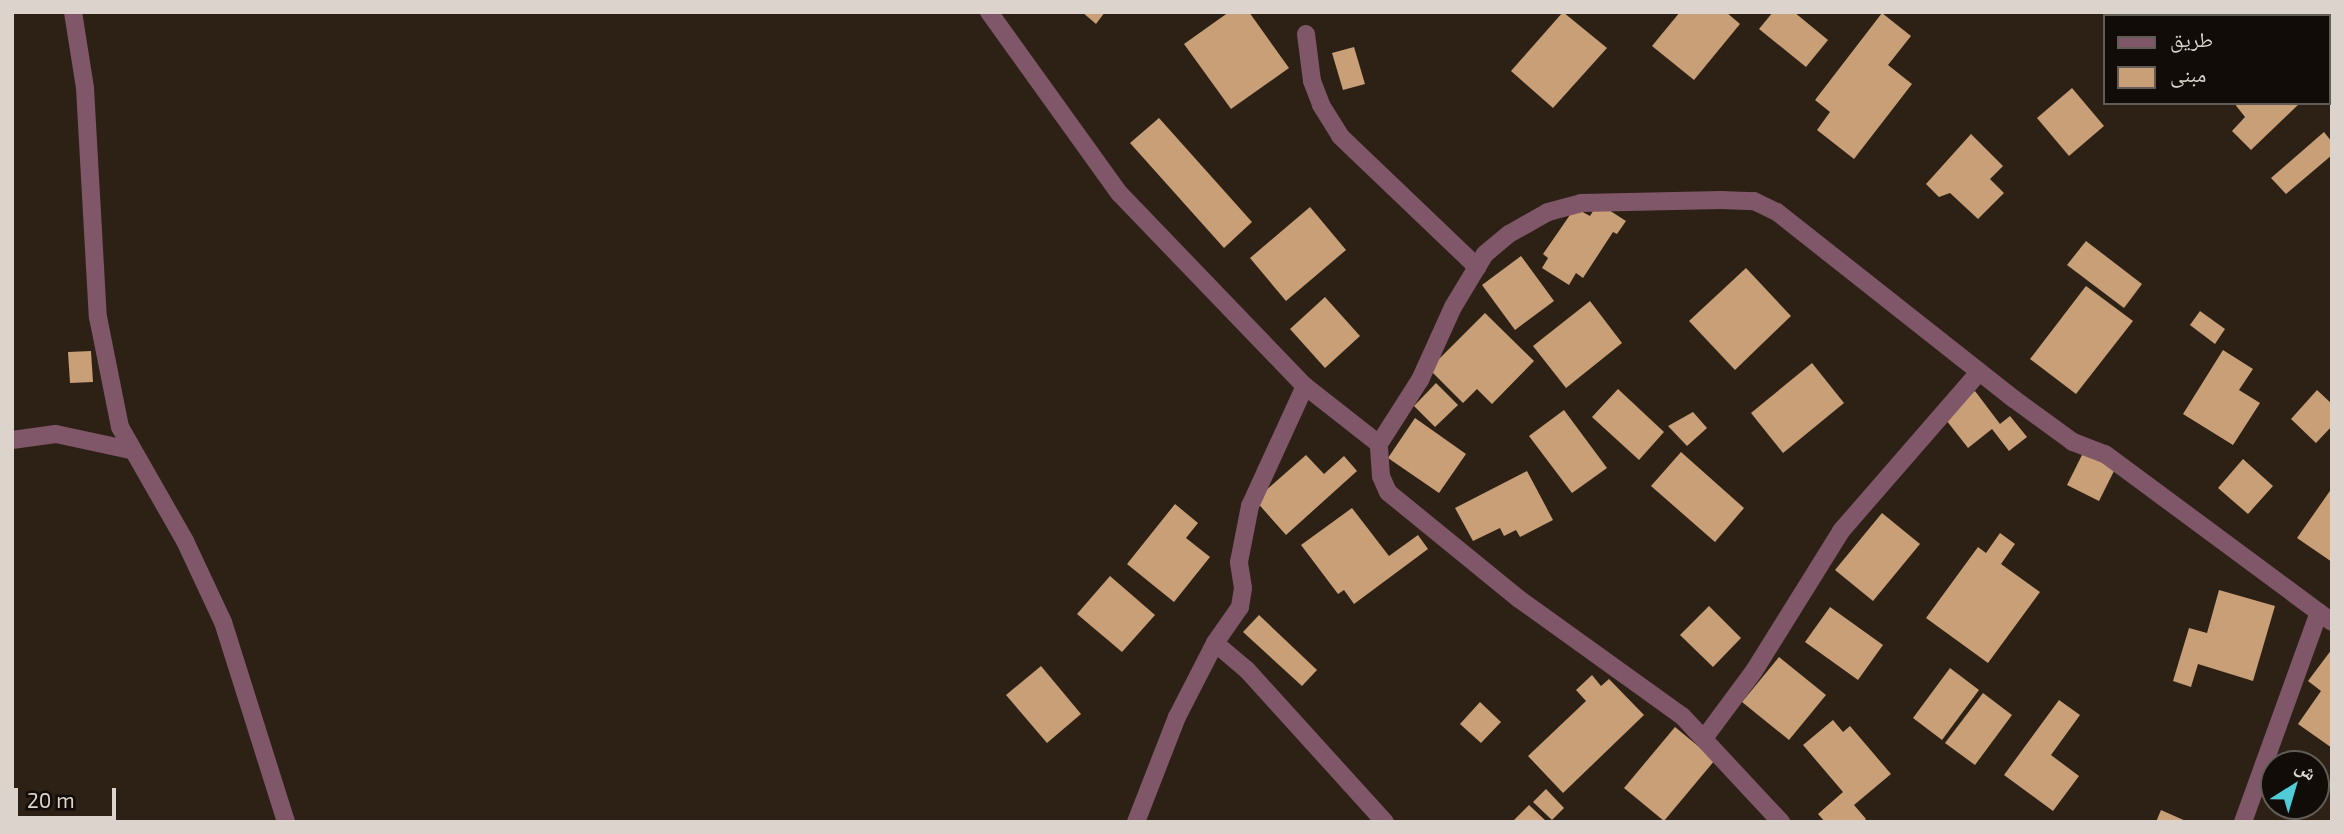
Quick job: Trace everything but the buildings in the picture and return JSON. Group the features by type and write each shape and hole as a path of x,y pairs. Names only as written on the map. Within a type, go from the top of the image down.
{"street":[{"path":"73,12 85,88 98,317 120,427 130,450 185,541 223,622 286,822"},
{"path":"989,12 1120,194 1305,386 1379,444 1388,492 1519,599 1705,737 1781,822"},
{"path":"1306,34 1312,81 1321,105 1340,135 1477,267"},
{"path":"1379,444 1420,380 1452,307 1477,267 1509,233 1548,212 1581,202 1754,201 1777,212 1979,372 2073,442 2116,461 2325,617 2243,822"},
{"path":"1705,737 1754,671 1841,531 1979,372"},
{"path":"1136,822 1177,717 1215,643 1242,599 1239,562 1250,506 1305,386"},
{"path":"12,440 56,434 130,450"},
{"path":"1215,643 1247,670 1385,822"}]}
